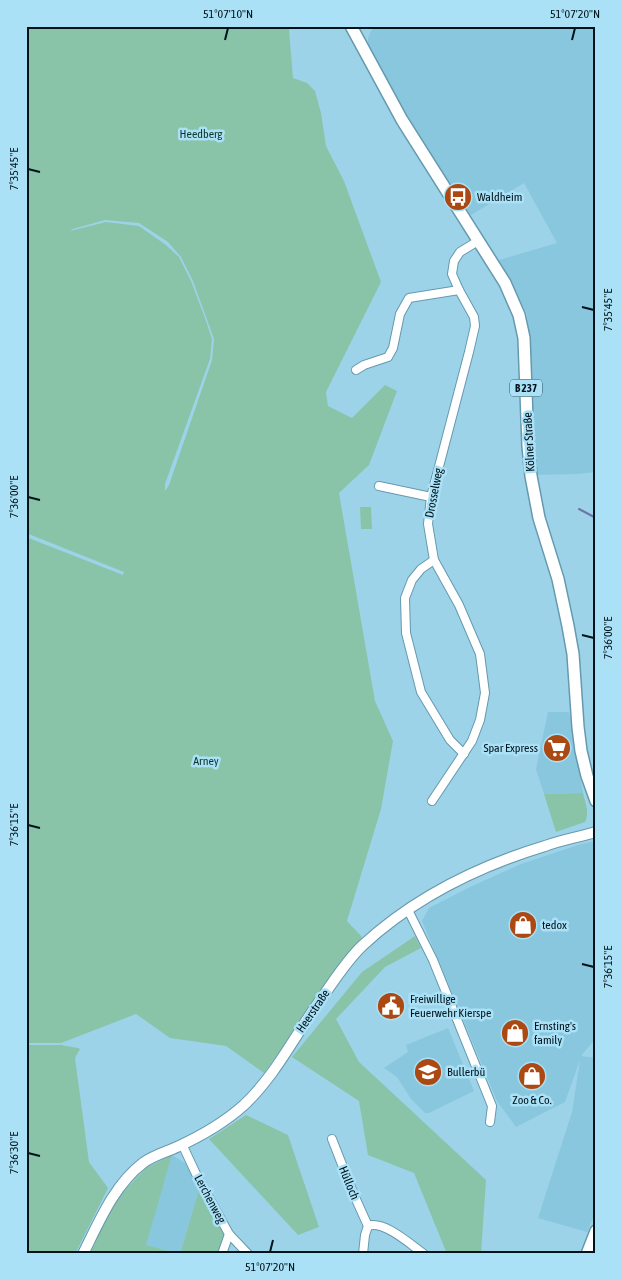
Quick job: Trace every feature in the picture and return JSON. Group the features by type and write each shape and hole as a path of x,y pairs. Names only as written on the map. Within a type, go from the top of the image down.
{"main road":[{"name":"Kölner Straße","path":"354,28 402,120 505,283 519,315 525,362 531,476 539,518 558,579 568,626 573,654 581,751 596,802"},
{"name":"Heerstraße","path":"83,1254 106,1210 126,1178 144,1162 206,1132 226,1120 258,1090 277,1066 313,1009 362,946 408,910 480,870 547,845 596,832"},
{"path":"587,1254 596,1231"}],"street":[{"name":"Drosselweg","path":"432,801 472,741 480,720 485,694 480,654 459,605 434,560 428,524 431,497 475,326 474,317 452,274 454,261 460,252 478,241"},
{"path":"356,370 364,365 388,358 393,348 400,314 409,298 459,290"},
{"path":"379,486 431,497"},
{"path":"434,560 421,569 412,580 407,592 405,598 406,633 421,692 450,740 464,754"},
{"path":"408,910 432,960 492,1106 490,1122"},
{"name":"Hülloch","path":"332,1139 368,1226"},
{"name":"Lerchenweg","path":"182,1144 197,1176 229,1234 222,1254"},
{"path":"363,1254 365,1235 368,1226 373,1224 395,1233 424,1254"},
{"path":"229,1234 248,1254"}],"shaded area":[{"path":"376,26 596,26 596,472 535,475 527,314 499,260 557,243 524,183 471,215 463,206 424,144 368,47 368,38"},
{"path":"548,712 569,712 583,793 544,794 536,769"},
{"path":"591,842 596,844 596,1038 581,1056 596,1058 596,1211 587,1232 538,1218 572,1112 580,1060 565,1102 516,1127 497,1101 422,921 429,908 470,887 521,864"},
{"name":"Bullerbü","path":"448,1028 474,1091 429,1113 425,1113 411,1099 397,1077 384,1068 408,1052 406,1045"},
{"path":"172,1155 185,1163 200,1186 180,1254 145,1245"}],"green space":[{"path":"26,26 345,26 346,28 289,29 293,78 307,83 315,91 321,113 326,146 344,181 381,282 326,392 328,406 352,418 385,385 397,391 369,465 339,493 375,701 393,741 381,809 347,921 362,937 264,1073 226,1046 170,1038 136,1014 61,1043 26,1043 26,537 123,575 124,572 26,533","holes":["105,220 139,223 168,242 181,257 193,281 214,339 212,360 169,485 165,491 165,484 210,359 212,339 205,318 191,281 179,257 166,245 139,226 106,222 70,231"]},
{"path":"360,507 371,507 372,529 361,529"},
{"path":"583,793 587,811 585,822 556,832 544,794"},
{"path":"415,936 421,948 385,967 336,1019 359,1062 486,1180 481,1254 447,1254 414,1173 368,1155 359,1101 292,1057 362,972"},
{"path":"26,1045 61,1045 80,1049 75,1058 89,1162 108,1188 75,1254 26,1254"},
{"path":"246,1115 288,1135 319,1227 298,1235 209,1139"},
{"path":"172,1155 146,1245 180,1254 88,1254 118,1197 146,1168"},
{"path":"200,1186 226,1234 219,1254 180,1254"}],"waterway":[{"path":"579,509 596,518"}],"place":[{"name":"Waldheim","path":"458,197"},
{"name":"Spar Express","path":"557,748"},
{"name":"tedox","path":"523,925"},
{"name":"Freiwillige Feuerwehr Kierspe","path":"391,1006"},
{"name":"Ernsting's family","path":"515,1033"},
{"name":"Bullerbü","path":"428,1072"},
{"name":"Zoo & Co.","path":"532,1076"}],"park label":[{"name":"Heedberg","path":"201,134"},
{"name":"Arney","path":"206,761"}]}
